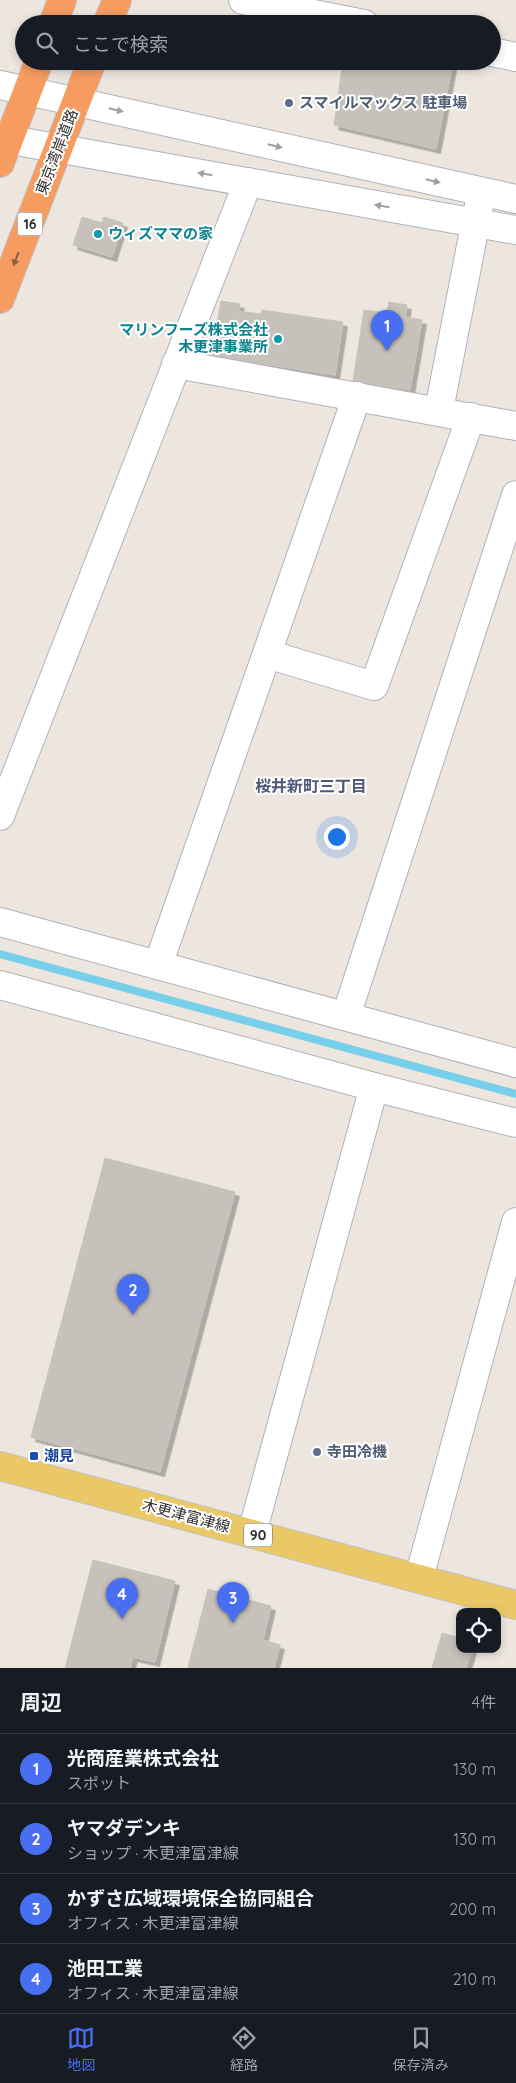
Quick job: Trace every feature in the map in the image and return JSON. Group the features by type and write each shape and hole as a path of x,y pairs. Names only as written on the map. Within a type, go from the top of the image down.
{"highway":[{"path":"56,15 62,0"},
{"path":"110,15 116,0"},
{"path":"3,147 36,70"},
{"name":"東京湾岸道路","path":"0,299 89,70"}],"main road":[{"name":"木更津富津線","path":"0,1466 516,1605"}],"street":[{"path":"243,0 350,14"},
{"path":"501,54 516,57"},
{"path":"0,85 516,198"},
{"path":"3,147 60,148 516,230"},
{"path":"0,816 248,182"},
{"path":"439,410 482,192"},
{"path":"176,364 439,410 516,426"},
{"path":"158,965 357,396"},
{"path":"267,654 374,686 471,417"},
{"path":"346,1016 516,494"},
{"path":"0,922 516,1063"},
{"path":"0,985 516,1124"},
{"path":"252,1533 374,1087"},
{"path":"419,1578 516,1222"}],"building":[{"path":"342,70 451,70 436,149 334,125"},
{"path":"415,70 430,70 448,74 439,117 407,111"},
{"name":"ウィズママの家","path":"82,217 102,223 104,217 123,223 112,257 73,245"},
{"name":"マリンフーズ株式会社 木更津事業所","path":"221,301 240,304 238,311 261,314 262,310 343,322 335,375 212,356"},
{"path":"389,302 407,305 405,317 422,320 410,390 353,381 364,310 387,313"},
{"path":"105,1158 235,1192 160,1472 31,1437"},
{"path":"93,1560 175,1581 155,1662 133,1657 130,1668 65,1668"},
{"path":"208,1589 271,1606 263,1640 280,1645 274,1668 188,1668"},
{"path":"442,1633 456,1637 456,1653 471,1653 466,1668 432,1668"}],"waterway":[{"path":"0,954 516,1094"}],"place":[{"name":"スマイルマックス 駐車場","path":"289,103"},
{"name":"ウィズママの家","path":"98,234"},
{"name":"マリンフーズ株式会社 木更津事業所","path":"278,339"},
{"name":"光商産業株式会社","path":"387,351"},
{"name":"ヤマダデンキ","path":"133,1315"},
{"name":"寺田冷機","path":"317,1452"},
{"name":"潮見","path":"34,1456"},
{"name":"池田工業","path":"122,1619"},
{"name":"かずさ広域環境保全協同組合","path":"233,1623"}],"district":[{"name":"桜井新町三丁目","path":"311,786"}]}
